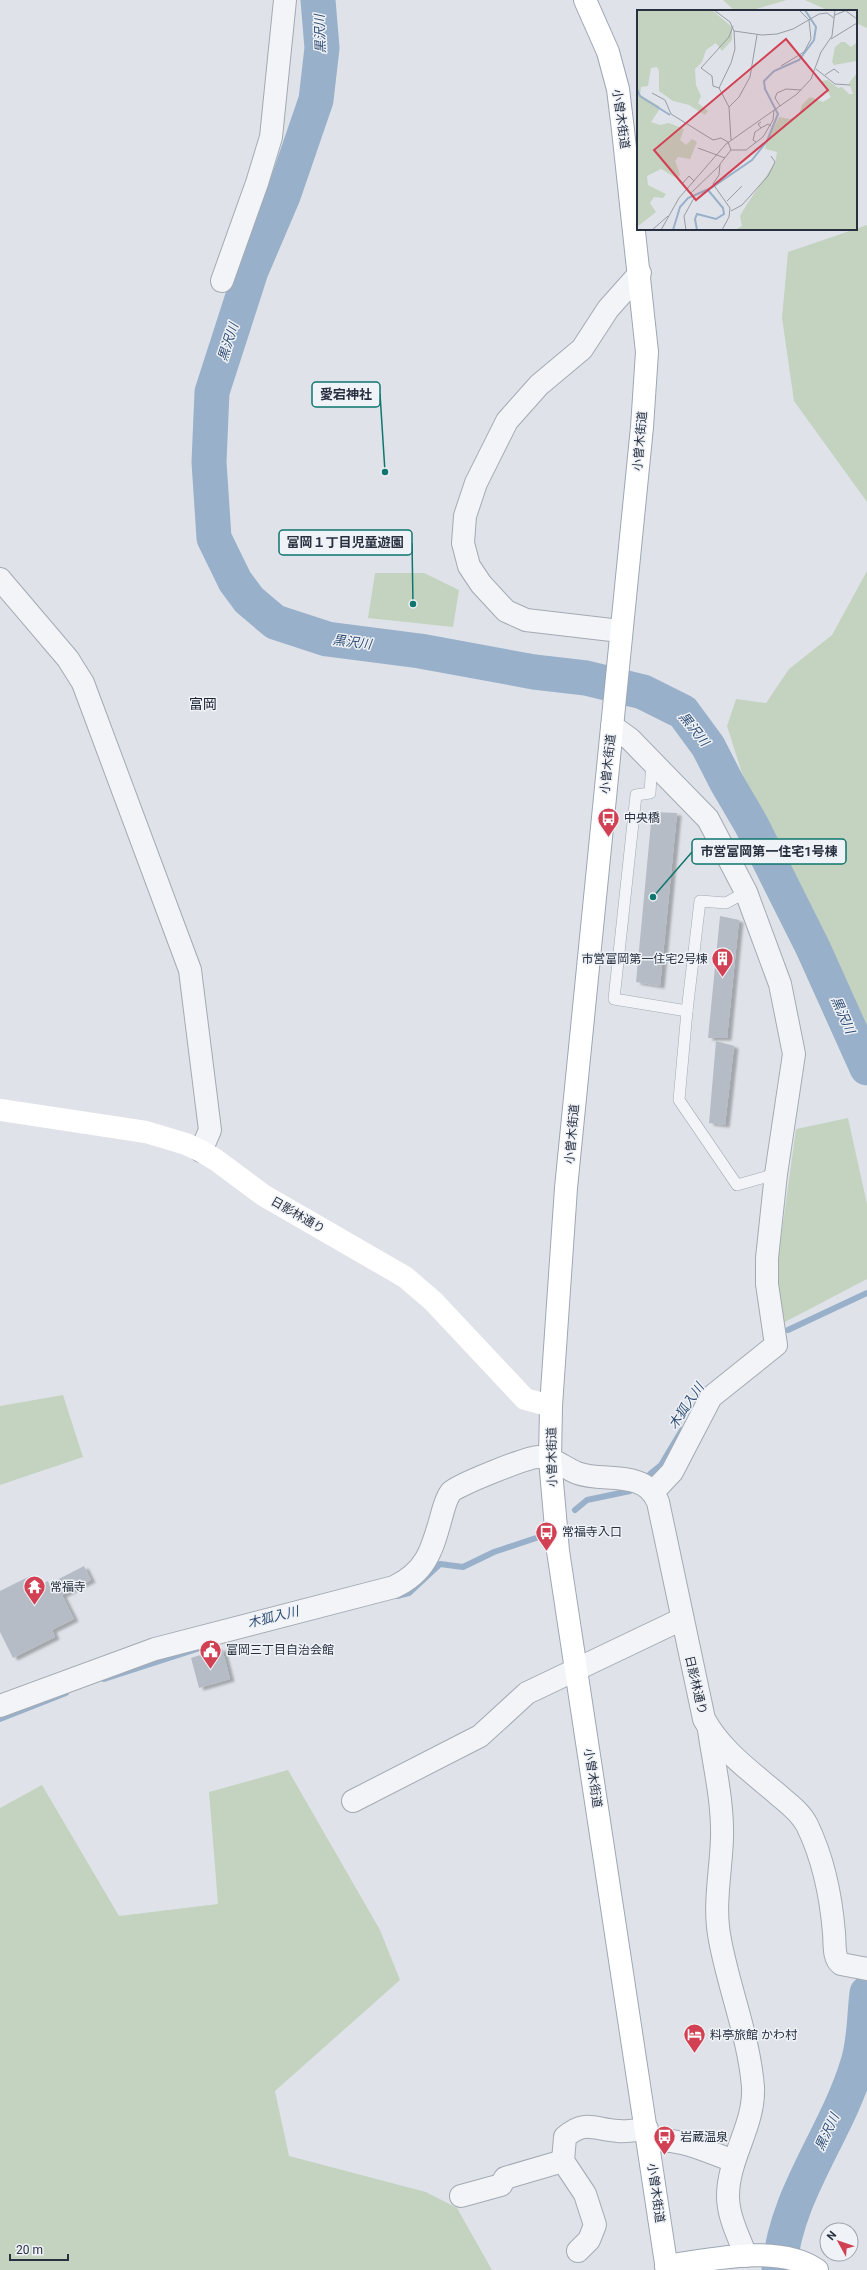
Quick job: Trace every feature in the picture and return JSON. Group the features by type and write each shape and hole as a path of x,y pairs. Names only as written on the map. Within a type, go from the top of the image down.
{"main road":[{"name":"小曽木街道","path":"585,0 608,52 618,89 640,273 647,352 642,427 620,631 567,1180 552,1406 550,1459 558,1551 648,2135 667,2268"},
{"name":"日影林通り","path":"0,1110 146,1132 186,1144 200,1151 216,1160 263,1195 405,1277 433,1300 525,1399 552,1406"},
{"path":"667,2268 752,2256 785,2258 806,2263 817,2270"}],"street":[{"path":"222,281 257,183 271,137 284,0"},
{"path":"620,631 526,620 506,611 477,578 469,566 463,543 465,516 476,483 507,421 539,385 582,349 616,299 640,273"},
{"path":"0,579 68,658 84,683 190,970 210,1130 200,1151"},
{"path":"0,1706 155,1649 394,1587 412,1578 427,1559 451,1492 517,1463 536,1457 550,1459 578,1473 602,1479 637,1482 653,1492 672,1472 711,1397 776,1345 767,1284 767,1265 776,1174 794,1054 780,984 746,892 708,819 612,722"},
{"name":"日影林通り","path":"653,1492 663,1521 700,1705 709,1729 719,1743 796,1810 806,1824 819,1854 826,1883 832,1913 836,1958 841,1964 859,1968"},
{"path":"353,1801 480,1736 527,1694 682,1619"},
{"path":"709,1729 718,1781 722,1837 717,1903 719,1939 741,2028 753,2087 751,2106 734,2161 728,2195 732,2221 752,2256"},
{"path":"578,2251 589,2240 595,2225 586,2194 563,2161 565,2137 575,2128 589,2126 679,2141 734,2161"},
{"path":"461,2196 501,2185 505,2178 563,2161"}],"lane":[{"path":"652,761 650,793 636,795 614,999 687,1011"},
{"path":"746,892 726,902 700,901 687,1011 679,1100 736,1185 776,1174"}],"green space":[{"path":"723,0 787,0 752,10 734,10"},
{"path":"805,0 867,0 867,28 857,23 857,10 827,10"},
{"path":"867,225 867,502 794,401 782,318 788,252 852,230 857,230 857,228"},
{"path":"867,571 867,1064 755,814 727,726 736,699 766,703 789,669 832,635"},
{"path":"375,573 424,573 459,590 453,627 368,618"},
{"path":"848,1118 867,1204 867,1279 783,1323 776,1274 796,1129"},
{"path":"63,1395 83,1457 0,1485 0,1406"},
{"path":"288,1770 380,1930 400,1980 275,2091 289,2156 426,2192 457,2208 492,2270 0,2270 0,1808 42,1785 119,1916 218,1904 209,1792"}],"building":[{"path":"652,812 677,813 660,986 636,982"},
{"name":"市営富岡第一住宅2号棟","path":"720,916 739,920 727,1038 708,1038"},
{"path":"716,1041 734,1046 725,1125 709,1123"},
{"name":"常福寺","path":"84,1566 91,1580 62,1595 74,1619 52,1630 55,1637 13,1658 0,1632 0,1591 30,1576 36,1587 48,1581 49,1584"},
{"name":"富岡三丁目自治会館","path":"222,1648 230,1679 199,1688 191,1658"}],"waterway":[{"name":"黒沢川","path":"318,0 322,48 316,100 283,196 251,271 212,392 209,462 214,538 235,581 249,600 275,622 327,639 420,651 534,672 586,678 643,692 683,712 708,746 727,783 751,824 813,948 867,1068"},
{"name":"木狐入川","path":"788,1330 867,1293"},
{"name":"木狐入川","path":"650,1474 661,1465 682,1430"},
{"name":"木狐入川","path":"575,1510 587,1500 630,1491"},
{"name":"木狐入川","path":"397,1596 409,1593 440,1564 463,1567 494,1552 545,1535"},
{"name":"木狐入川","path":"104,1679 200,1648"},
{"name":"木狐入川","path":"0,1719 66,1693"},
{"name":"黒沢川","path":"779,2270 783,2242 791,2216 812,2166 848,2092 860,2057 867,1993"}],"place":[{"name":"愛宕神社","path":"385,472"},
{"name":"富岡１丁目児童遊園","path":"413,604"},
{"name":"中央橋","path":"609,838"},
{"name":"市営富岡第一住宅1号棟","path":"653,897"},
{"name":"市営富岡第一住宅2号棟","path":"723,978"},
{"name":"常福寺入口","path":"546,1552"},
{"name":"常福寺","path":"34,1606"},
{"name":"富岡三丁目自治会館","path":"211,1670"},
{"name":"料亭旅館 かわ村","path":"694,2054"},
{"name":"岩蔵温泉","path":"664,2156"}],"district":[{"name":"富岡","path":"203,704"}]}
